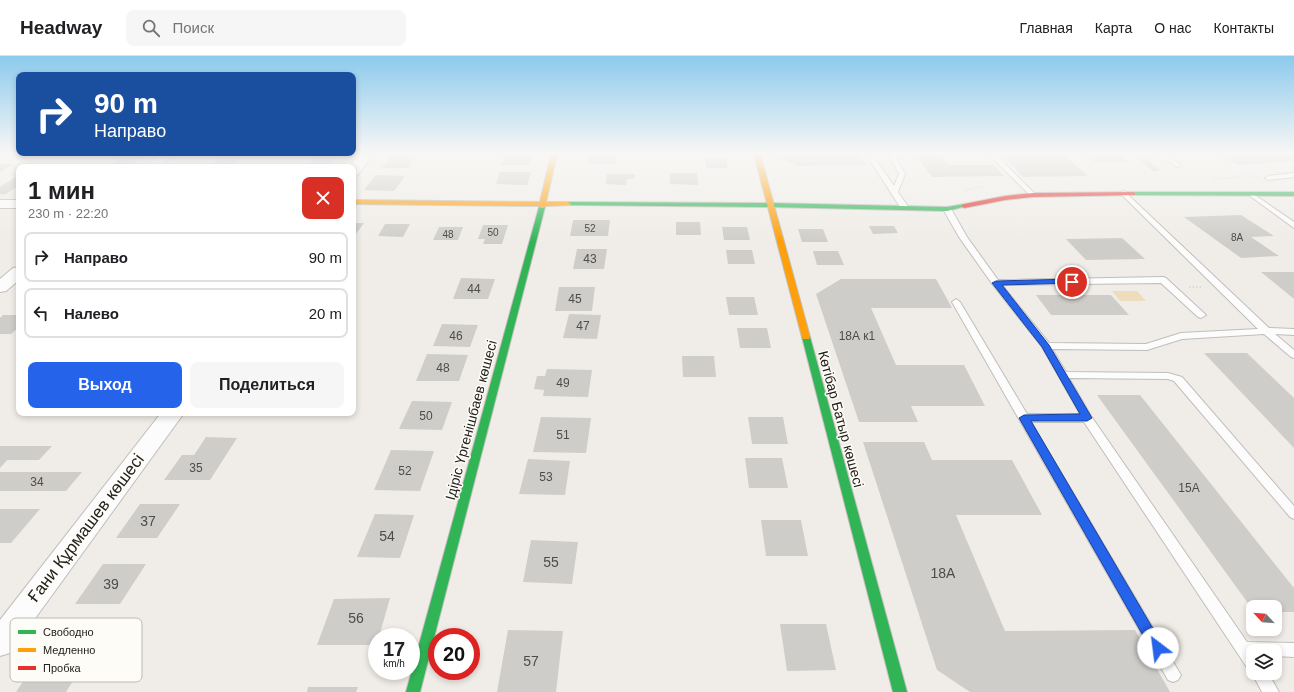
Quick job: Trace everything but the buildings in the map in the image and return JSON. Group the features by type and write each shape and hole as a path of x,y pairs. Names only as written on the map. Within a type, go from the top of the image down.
{"street":[{"name":"Ідіріс Үргенішбаев көшесі","path":"413,692 547,184"},
{"name":"Көтібар Батыр көшесі","path":"764,184 900,692"},
{"path":"356,202 770,205 947,209 1005,198 1033,195 1171,193 1252,195 1294,194"},
{"path":"0,204 16,204"},
{"path":"0,287 16,274"},
{"name":"Ғани Құрмашев көшесі","path":"19,618 171,416"},
{"name":"Ғани Құрмашев көшесі","path":"0,643 10,630"}],"lane":[{"path":"888,184 906,208"},
{"path":"894,193 898,184"},
{"path":"1021,184 1033,195"},
{"path":"1123,194 1266,331 1294,354"},
{"path":"1252,195 1294,226"},
{"path":"947,209 963,237 996,283 1046,346 1087,418 1246,652"},
{"path":"996,283 1163,280 1201,315"},
{"path":"956,302 1173,675"},
{"path":"1046,346 1147,347 1181,336 1266,331 1294,332"},
{"path":"1063,375 1168,376 1178,379 1294,514"},
{"path":"1024,418 1087,418"},
{"path":"1244,649 1294,650"},
{"path":"1263,680 1270,692"}],"path":[{"path":"1170,287 1219,286"}],"shaded area":[{"path":"1112,291 1137,291 1146,301 1120,301"}],"traffic: fast":[{"path":"1133,194 1294,194"},
{"path":"568,204 770,205 947,209 964,206"},
{"path":"413,692 542,207"},
{"path":"806,337 900,692"}],"traffic: slow":[{"path":"542,207 547,184"},
{"path":"765,184 806,337"},
{"path":"356,202 568,204"}],"traffic: jam":[{"path":"964,206 1005,198 1033,195 1133,194"}],"route":[{"path":"1072,282 996,283 1046,346 1087,418 1024,418 1158,648"}]}
